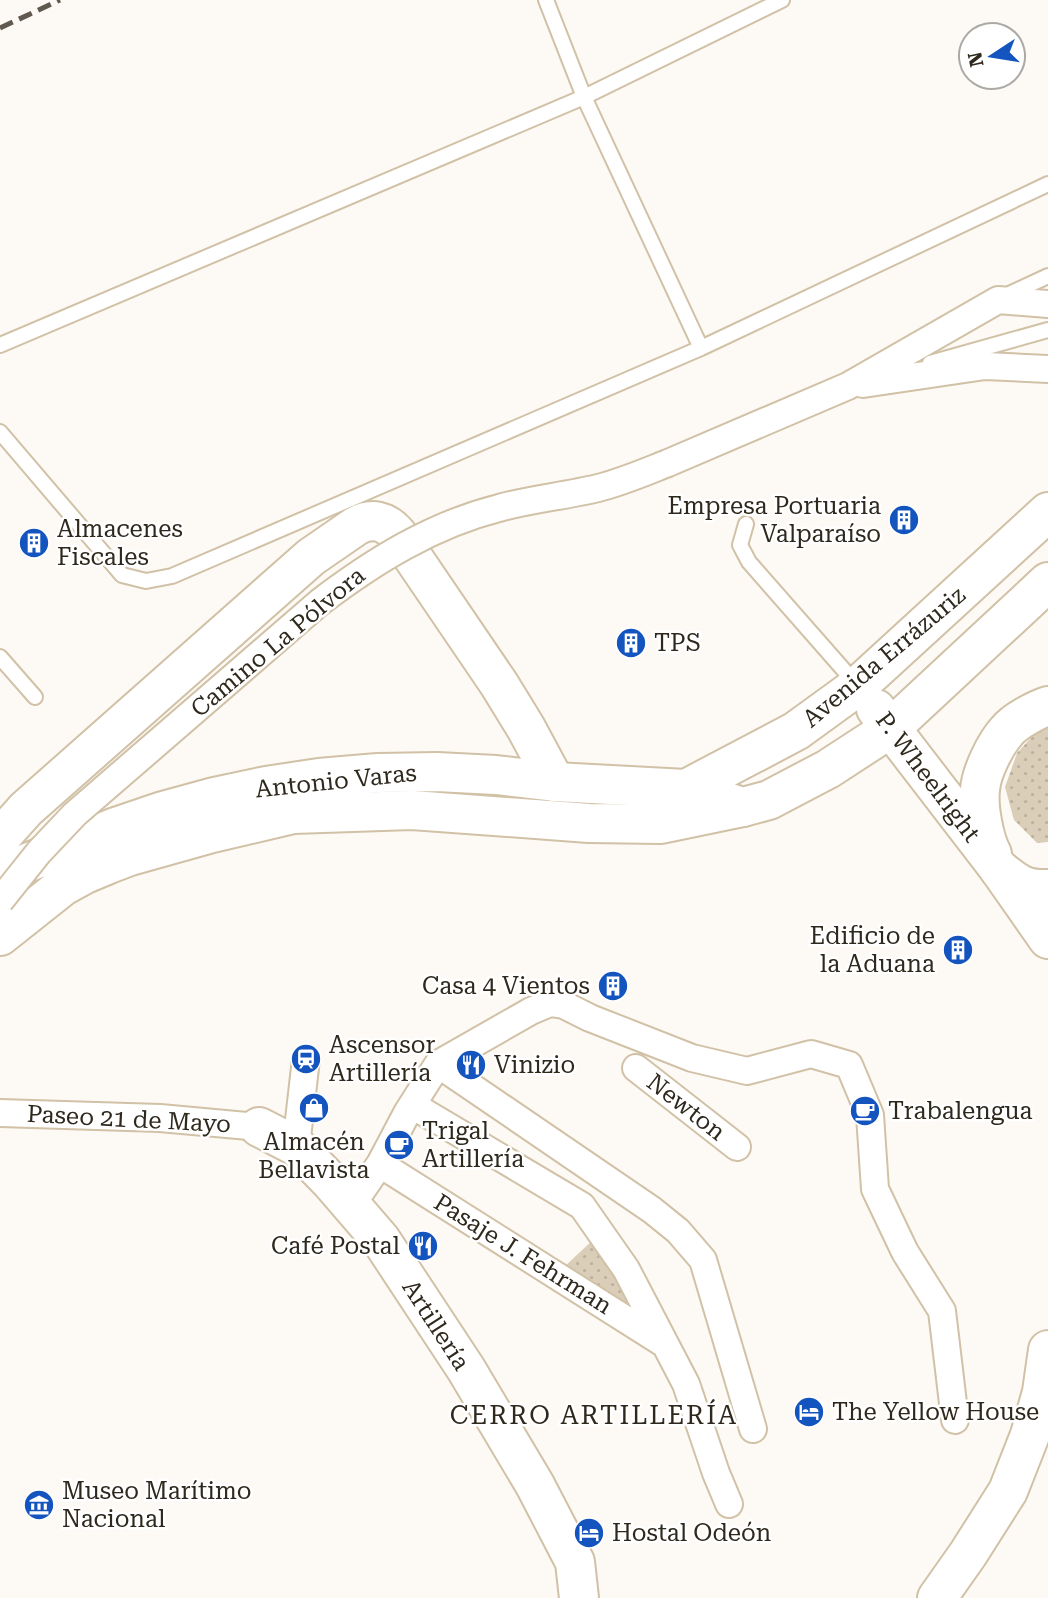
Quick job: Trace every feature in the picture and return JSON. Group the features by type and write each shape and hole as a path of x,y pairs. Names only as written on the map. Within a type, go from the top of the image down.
{"main road":[{"name":"Avenida Errázuriz","path":"686,789 796,731 858,686 1048,512"},
{"path":"0,838 26,809 311,557 364,522 381,522 397,534 499,684 555,782"},
{"path":"0,936 63,887 85,874 130,856 293,814 412,810 589,823 661,824 769,800 837,764 891,728 1048,582"},
{"name":"P. Wheelright","path":"858,686 999,869"},
{"path":"1048,705 1007,730 987,762 980,790 982,823 999,869 1048,939"},
{"name":"Antonio Varas","path":"0,874 150,815 214,797 319,778 437,772 686,789"},
{"path":"686,789 743,807"},
{"path":"999,869 1019,885 1035,890 1048,889"},
{"name":"Artillería","path":"259,1127 296,1146 331,1182 380,1240 466,1369 535,1485 575,1562 579,1598"},
{"path":"937,1598 1008,1491 1030,1435 1042,1392 1048,1350"}],"street":[{"path":"848,387 998,300 1048,304"},
{"path":"848,387 985,366 1048,369"},
{"name":"Camino La Pólvora","path":"0,901 39,852 75,814 320,602 392,552 441,528 497,508 600,488 632,478 848,387"},
{"path":"352,1206 380,1164 438,1064 550,1003 564,1004 590,1018 692,1058 747,1071 811,1054 849,1065 870,1115 875,1189 905,1252 942,1311 955,1420"},
{"path":"296,1146 306,1059"},
{"path":"438,1064 652,1210 678,1231 703,1260 753,1429"},
{"name":"Newton","path":"636,1068 737,1147"},
{"path":"412,1105 582,1206 626,1269 686,1384 729,1504"},
{"name":"Paseo 21 de Mayo","path":"0,1113 160,1118 259,1127"},
{"name":"Pasaje J. Fehrman","path":"380,1164 665,1344"}],"lane":[{"path":"546,0 584,97 701,348"},
{"path":"0,345 584,97 782,0"},
{"path":"0,432 122,575 146,581 172,576 701,348 1048,184"},
{"path":"998,300 1048,276"},
{"path":"848,387 1048,330"},
{"path":"746,524 740,545 749,562 858,686"},
{"path":"0,657 35,697"}],"shaded area":[{"path":"1048,726 1048,842 1037,843 1014,820 1005,787 1017,753 1039,729"},
{"path":"595,1238 645,1324 564,1267"}],"railway":[{"path":"0,28 60,0"}],"place":[{"name":"Empresa Portuaria Valparaíso","path":"904,520"},
{"name":"Almacenes Fiscales","path":"34,543"},
{"name":"TPS","path":"631,643"},
{"name":"Edificio de la Aduana","path":"958,950"},
{"name":"Casa 4 Vientos","path":"613,986"},
{"name":"Ascensor Artillería","path":"306,1059"},
{"name":"Vinizio","path":"471,1065"},
{"name":"Almacén Bellavista","path":"314,1108"},
{"name":"Trabalengua","path":"865,1111"},
{"name":"Trigal Artillería","path":"399,1145"},
{"name":"Café Postal","path":"423,1246"},
{"name":"The Yellow House","path":"809,1412"},
{"name":"Museo Marítimo Nacional","path":"39,1505"},
{"name":"Hostal Odeón","path":"589,1533"}],"district":[{"name":"CERRO ARTILLERÍA","path":"594,1415"}]}
